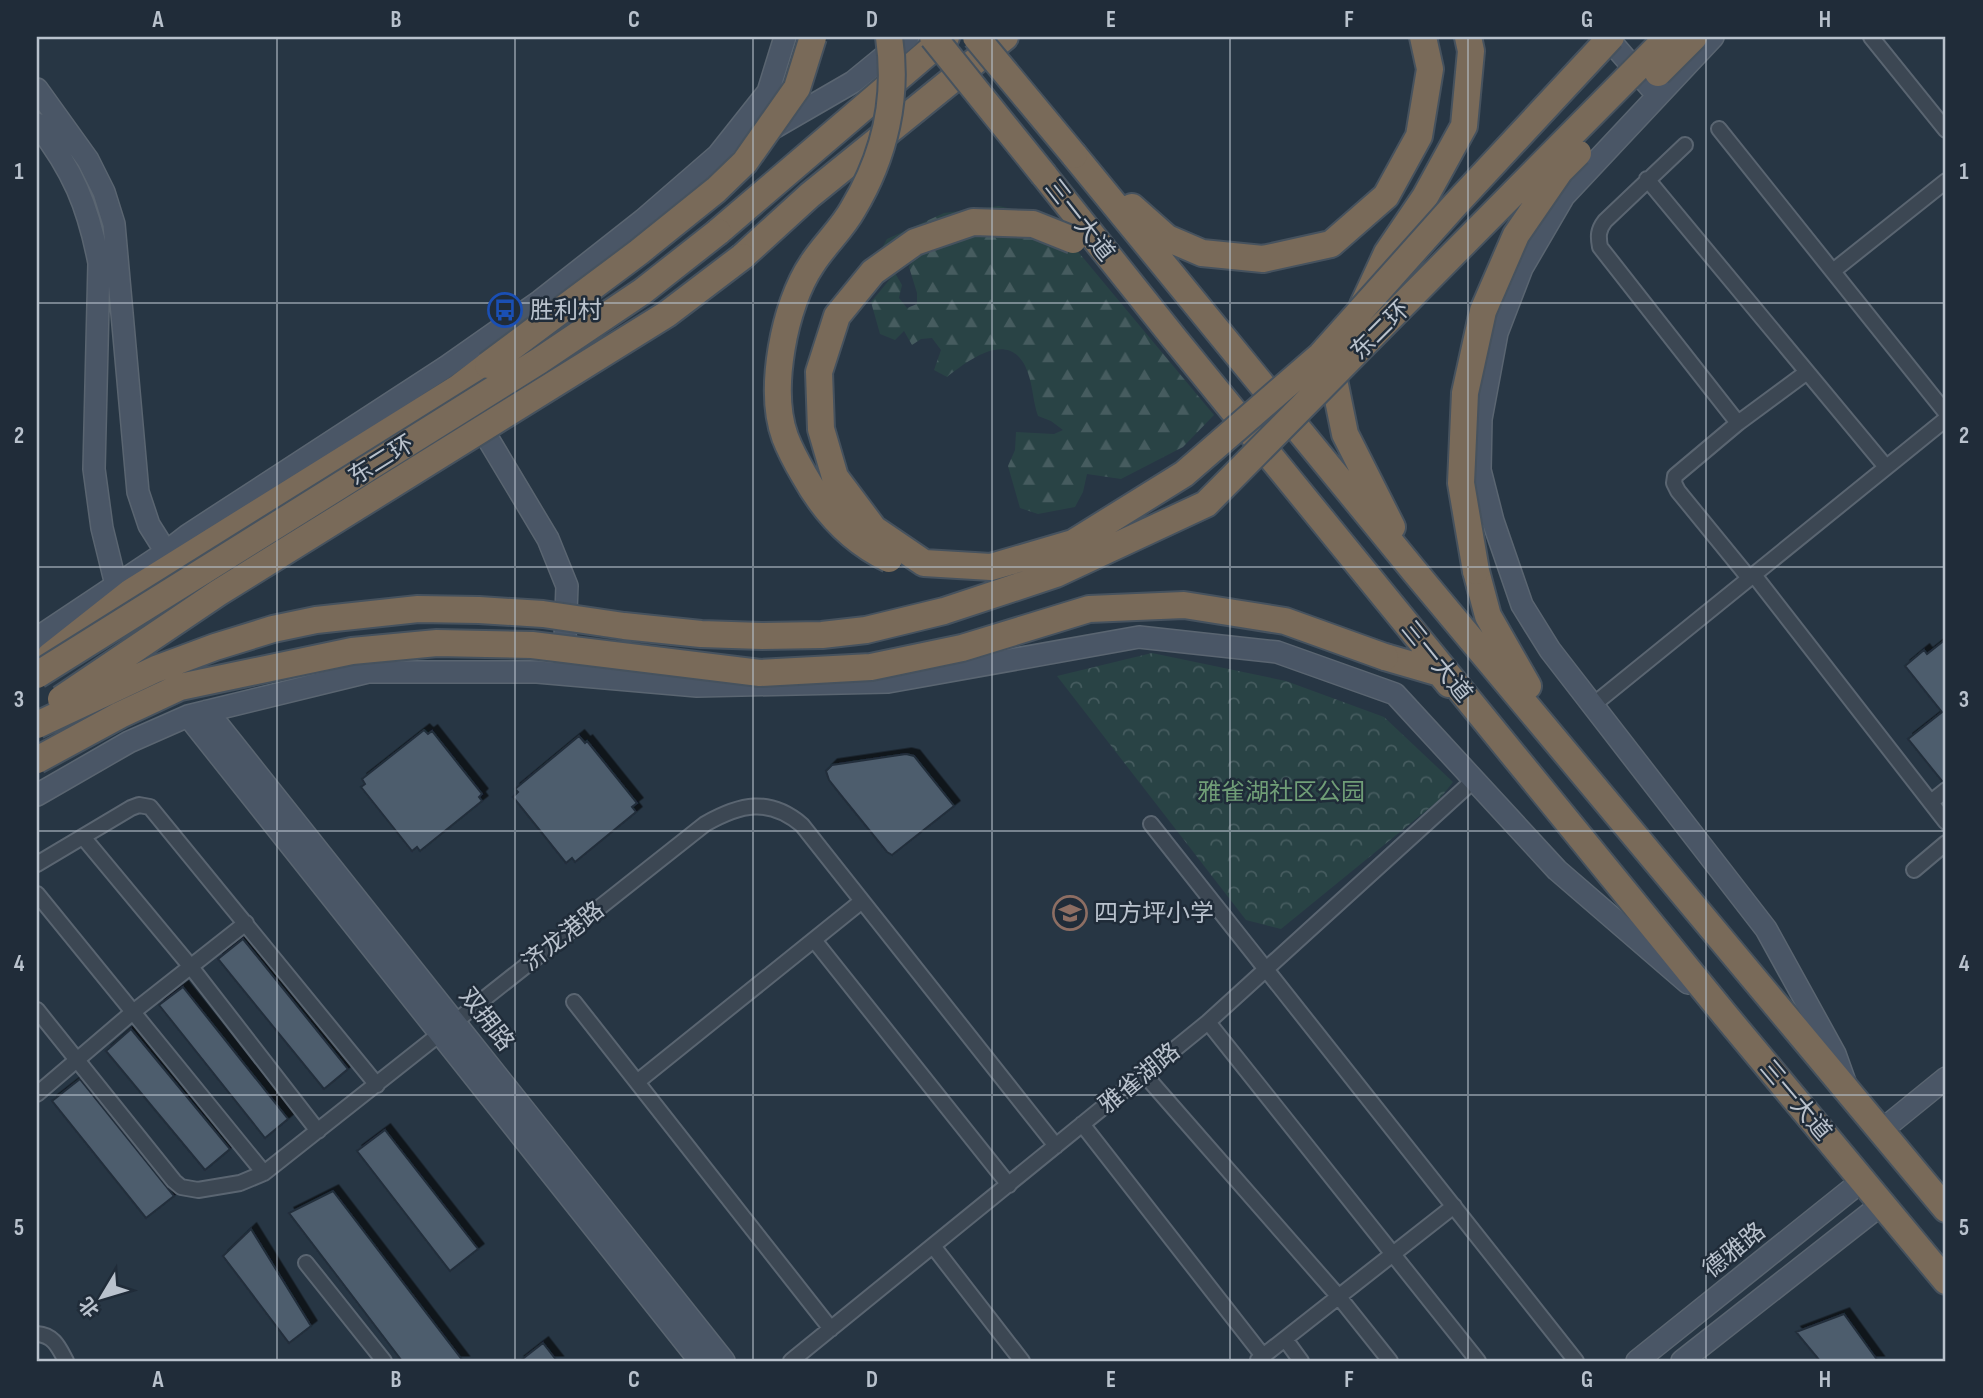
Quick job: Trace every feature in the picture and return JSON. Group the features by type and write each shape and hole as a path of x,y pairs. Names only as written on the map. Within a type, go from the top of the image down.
{"highway":[{"path":"37,667 131,592 452,378 488,365 639,252 716,190 745,162 797,88 813,37"},
{"path":"889,37 893,93 878,159 852,211 810,266 794,296 784,328 779,406 784,436 822,506 845,530 879,554 926,575 963,583 1056,574"},
{"name":"三一大道","path":"933,37 1174,338 1946,1281"},
{"name":"东二环","path":"37,675 539,361 643,291 718,232 946,37"},
{"name":"三一大道","path":"976,37 1415,572 1946,1209"},
{"path":"37,716 218,593 667,314 742,257 810,195 1005,37"},
{"path":"1073,155 1167,238 1202,253 1264,259 1331,244 1386,196 1419,136 1430,69 1423,37"},
{"path":"1415,572 1345,434 1332,370 1387,253 1425,197 1464,126 1471,51 1468,37"},
{"path":"1174,338 1073,240 1032,224 973,222 915,242 873,272 837,316 819,372 821,429 835,477 874,529 925,563 991,567 1073,543 1184,474 1321,355 1609,37"},
{"name":"东二环","path":"1056,574 1206,504 1668,37"},
{"path":"1575,762 1516,668 1488,615 1476,571 1461,483 1465,393 1483,311 1516,235 1560,171 1694,37"},
{"path":"37,725 156,669 215,647 273,629 316,621 418,609 479,610 542,614 701,634 822,635 866,630 944,611 1056,574"},
{"path":"37,761 121,715 180,687 352,651 437,643 532,645 760,673 871,667 962,648 1089,609 1184,605 1284,621 1385,657 1440,673 1563,814"}],"street":[{"path":"37,638 188,535 452,378 540,301 643,220 718,155 768,92 785,37"},
{"path":"718,155 740,147 853,82 908,37"},
{"path":"1609,37 1657,94"},
{"path":"1713,37 1564,196 1522,268 1497,333 1481,419 1480,470 1493,521 1522,605 1550,650 1766,929 1835,1054 1846,1087"},
{"path":"1871,37 1946,130"},
{"path":"37,89 88,160 104,192 114,225 138,492 149,525 166,552"},
{"path":"37,124 69,169 93,233 99,263 94,469 102,528 116,585"},
{"path":"1719,129 1946,413"},
{"path":"1685,145 1647,179 1599,229 1600,247 1738,423"},
{"path":"1647,179 1886,467"},
{"path":"1833,271 1946,181"},
{"path":"1807,372 1680,470 1674,483 1946,822"},
{"path":"452,378 548,539 567,586 564,674"},
{"path":"1593,705 1946,419"},
{"path":"37,795 129,742 198,714 368,672 537,672 697,686 888,682 1139,637 1277,652 1395,694 1557,870 1725,1014"},
{"name":"双拥路","path":"198,714 448,1027 724,1361"},
{"name":"雅雀湖路","path":"791,1361 1209,1022 1474,780"},
{"path":"1931,802 1946,790"},
{"path":"37,864 131,808 139,805 150,807 377,1085"},
{"name":"济龙港路","path":"37,1010 174,1181 181,1186 198,1190 253,1179 377,1085 705,824 727,812 749,806 780,810 802,825 1056,1146"},
{"path":"1151,824 1576,1361"},
{"path":"82,837 191,967 318,1131"},
{"path":"1914,870 1946,843"},
{"path":"37,894 264,1173"},
{"path":"637,1082 862,901"},
{"path":"37,1094 133,1012 246,923"},
{"path":"814,940 1009,1185"},
{"path":"574,1002 831,1329"},
{"path":"1209,1022 1478,1361"},
{"name":"双拥路","path":"448,1027 700,1361"},
{"path":"1144,1074 1339,1297 1390,1361"},
{"path":"1886,1135 1946,1078"},
{"path":"1886,1135 1946,1093"},
{"path":"1082,1125 1260,1359 1454,1206"},
{"name":"德雅路","path":"1637,1361 1863,1180"},
{"path":"1682,1361 1882,1204"},
{"path":"933,1246 1022,1361"},
{"path":"306,1263 384,1361"},
{"path":"37,1334 54,1340 66,1361"},
{"path":"1285,1339 1301,1361"}],"green space":[{"path":"999,206 1050,218 1214,415 1183,447 1121,479 1087,474 1083,492 1075,507 1038,514 1020,508 1008,466 1015,450 1016,432 1054,434 1063,430 1038,416 1030,378 1021,359 1012,352 1001,349 990,351 967,362 947,377 934,370 941,350 932,338 921,339 912,345 904,331 895,340 880,334 871,302 895,273 902,285 899,298 907,308 917,304 917,293 909,267 912,261 878,255 887,239 944,213"},
{"name":"雅雀湖社区公园","path":"1152,653 1286,681 1384,717 1453,782 1438,801 1281,929 1246,920 1057,676"}],"building":[{"path":"1946,639 1946,781 1942,781 1908,739 1942,712 1905,666 1924,650 1927,654"},
{"path":"424,730 428,734 432,731 482,794 479,797 482,801 420,851 417,847 412,851 361,787 365,784 362,779"},
{"path":"579,736 585,743 587,741 637,803 632,807 636,812 575,862 572,858 566,863 513,797 518,792 515,789"},
{"path":"906,754 914,756 954,806 892,855 829,780 826,771 832,765"},
{"path":"243,939 348,1069 324,1089 218,959"},
{"path":"183,987 288,1119 265,1138 159,1005"},
{"path":"131,1029 230,1149 205,1170 106,1051"},
{"path":"80,1079 174,1196 146,1218 52,1101"},
{"path":"385,1130 478,1249 450,1271 357,1151"},
{"path":"333,1191 463,1361 402,1361 289,1213"},
{"path":"251,1229 311,1326 289,1343 223,1256"},
{"path":"1844,1314 1878,1361 1820,1361 1796,1332"},
{"path":"543,1343 557,1361 520,1361"}],"place":[{"name":"胜利村","path":"505,310"},
{"name":"四方坪小学","path":"1070,913"}]}
